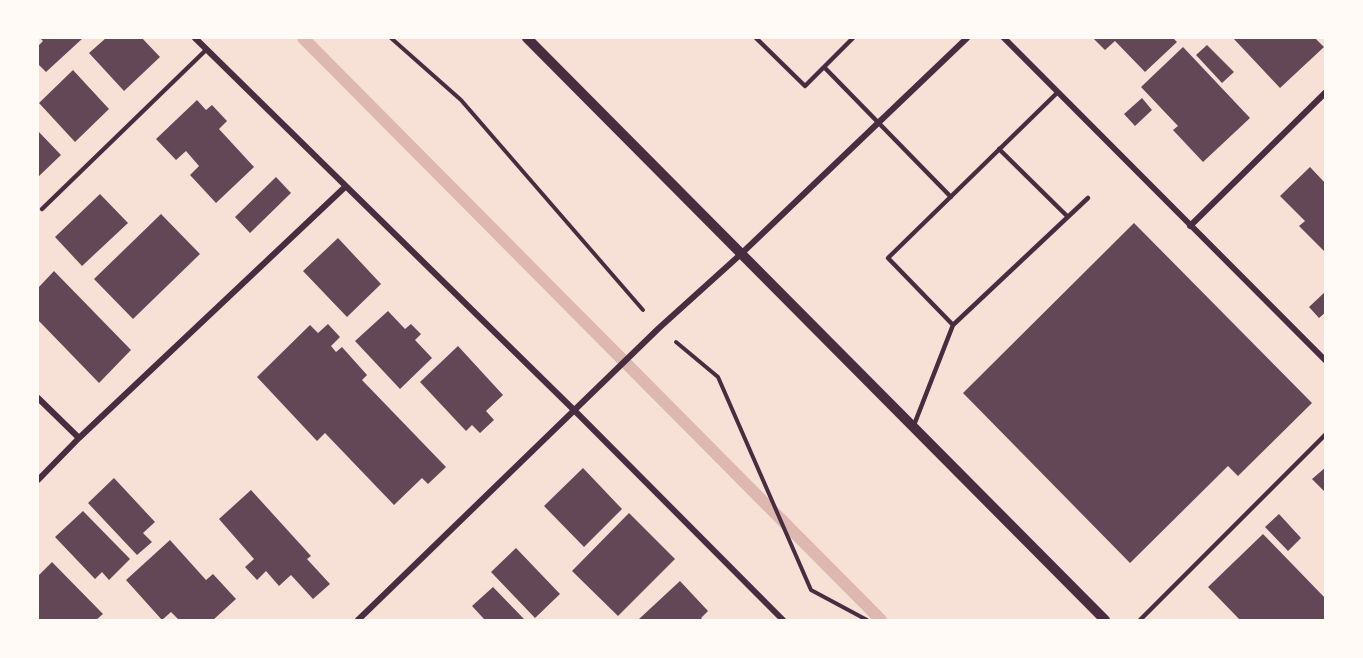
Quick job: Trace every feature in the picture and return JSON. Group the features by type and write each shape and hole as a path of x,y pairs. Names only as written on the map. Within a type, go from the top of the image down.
{"street":[{"path":"195,38 575,411 783,621"},
{"path":"527,38 1105,621"},
{"path":"358,621 659,328 741,254 967,38"},
{"path":"1004,38 1326,361"},
{"path":"1190,226 1326,92"},
{"path":"38,480 79,438 345,187"},
{"path":"38,398 79,438"}],"lane":[{"path":"756,38 805,86 853,38"},
{"path":"42,209 207,49"},
{"path":"824,67 951,197"},
{"path":"953,325 888,258 1058,92"},
{"path":"999,149 1068,218"},
{"path":"913,427 953,325 1088,198"},
{"path":"1140,621 1326,434"}],"path":[{"path":"392,38 461,100 659,328 718,377 811,590 867,621"}],"building":[{"path":"40,38 83,38 46,72 38,64 38,46 43,41"},
{"path":"106,38 142,38 160,57 124,91 89,53"},
{"path":"1093,38 1173,38 1177,42 1145,72 1115,41 1105,50"},
{"path":"1233,38 1315,38 1324,47 1280,88"},
{"path":"1207,45 1234,72 1222,83 1196,55"},
{"path":"1183,47 1250,118 1203,162 1173,130 1178,126 1141,87"},
{"path":"73,70 109,109 75,142 39,103"},
{"path":"1142,98 1152,110 1135,126 1124,114"},
{"path":"197,100 206,110 212,105 227,121 219,129 254,167 216,203 190,175 199,166 186,151 176,160 156,139"},
{"path":"38,131 61,155 38,177"},
{"path":"1310,167 1326,184 1326,253 1299,226 1305,221 1280,196"},
{"path":"276,177 291,193 250,233 235,217"},
{"path":"100,194 128,223 82,266 55,237"},
{"path":"161,214 200,254 133,319 94,279"},
{"path":"1134,223 1312,403 1238,476 1228,466 1130,563 963,393"},
{"path":"338,238 381,284 347,317 303,271"},
{"path":"54,271 131,350 99,383 38,320 38,288"},
{"path":"1326,291 1326,312 1319,318 1309,307"},
{"path":"388,311 405,329 411,324 421,334 415,340 432,358 400,389 355,341"},
{"path":"328,324 340,337 331,346 336,352 342,347 367,375 362,380 446,467 428,484 422,478 394,505 325,433 317,441 257,377 310,325 318,333"},
{"path":"458,346 503,395 486,411 494,420 480,433 472,425 466,431 420,382"},
{"path":"1326,467 1326,493 1312,479"},
{"path":"583,468 622,509 584,547 544,506"},
{"path":"114,478 155,522 143,533 152,542 137,555 88,503"},
{"path":"251,490 311,556 307,559 330,584 313,599 291,575 279,586 266,571 257,580 245,567 254,559 219,519"},
{"path":"83,511 130,559 109,580 102,572 95,579 55,537"},
{"path":"629,513 675,559 618,616 572,571"},
{"path":"1279,514 1301,538 1288,551 1265,527"},
{"path":"1263,534 1326,599 1326,620 1240,620 1208,587"},
{"path":"170,540 206,580 213,574 236,599 213,620 179,620 171,612 162,620 126,580"},
{"path":"516,548 560,594 535,618 491,572"},
{"path":"52,562 103,614 96,620 38,620 38,576"},
{"path":"680,581 708,611 701,618 703,620 639,619"},
{"path":"493,587 525,620 482,620 484,619 472,606"}],"waterway":[{"path":"303,38 881,620"}]}
